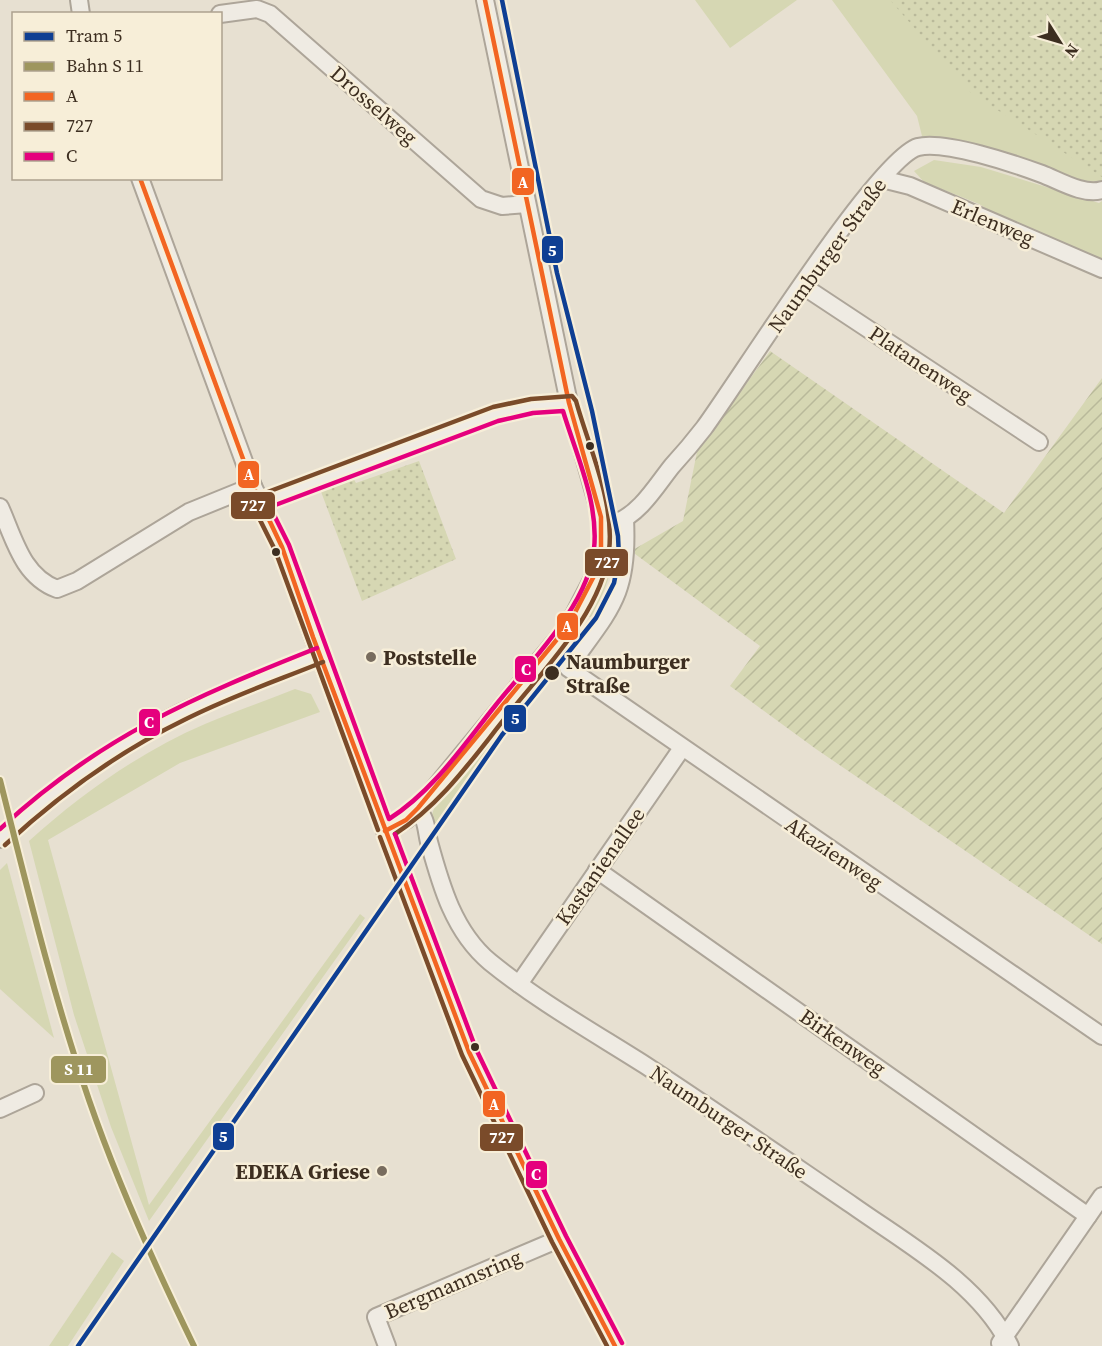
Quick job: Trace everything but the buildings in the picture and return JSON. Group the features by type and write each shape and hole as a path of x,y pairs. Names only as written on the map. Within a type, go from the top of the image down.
{"street":[{"path":"386,831 406,820 417,809 568,626 594,576 601,551 603,527 569,403 485,0"},
{"name":"Drosselweg","path":"222,14 257,9 270,14 481,199 502,206 527,204"},
{"name":"Naumburger Straße","path":"603,527 625,519 642,503 703,428 861,202 899,160 917,147 940,147 1029,169 1081,189 1102,190"},
{"name":"Erlenweg","path":"882,179 910,186 1102,269"},
{"path":"141,180 253,486 282,547 320,655 469,1052 559,1239 615,1346"},
{"name":"Platanenweg","path":"803,286 1039,442"},
{"path":"260,503 496,414 532,406 569,403"},
{"path":"0,507 28,569 44,584 57,589 76,581 189,512 253,486"},
{"name":"Akazienweg","path":"625,519 626,563 618,597 568,668 1102,1036"},
{"path":"0,839 37,803 104,755 145,731 181,712 320,655"},
{"name":"Kastanienallee","path":"519,984 682,748"},
{"name":"Naumburger Straße","path":"417,809 426,823 428,841 457,922 488,960 519,984 703,1103 924,1255 961,1286 987,1312 1004,1343"},
{"name":"Birkenweg","path":"597,870 1088,1216"},
{"path":"0,1109 35,1093"},
{"path":"1004,1343 1102,1196"},
{"name":"Bergmannsring","path":"387,1346 376,1317 559,1239"}],"green space":[{"path":"695,0 797,0 730,48"},
{"path":"832,0 1102,0 1102,184 1087,186 923,140 917,116"},
{"path":"890,0 1102,0 1102,177 971,93"},
{"path":"934,160 981,167 1099,203 1102,201 1102,261 1011,223 979,204 924,182 914,171"},
{"path":"770,351 1004,513 1102,378 1102,944 816,749 730,686 760,646 631,551 683,521 697,452"},
{"path":"419,461 456,559 362,601 320,489 353,478 356,483"},
{"path":"614,537 613,558 608,578 591,617 587,617 586,609 602,575 609,543"},
{"path":"295,689 311,694 320,712 180,763 48,840 149,1205 360,914 365,918 149,1221 111,1127 74,1015 29,841 90,791 157,747 205,724"},
{"path":"519,706 432,829 431,817 438,798 511,709"},
{"path":"7,863 54,1038 0,989 0,870"},
{"path":"112,1252 124,1261 68,1346 49,1346"}],"tram line":[{"name":"5","path":"78,1346 502,735 596,618 614,583 619,557 618,536 592,411 557,273 502,0"}],"transit line":[{"name":"A","path":"385,831 406,820 418,808 568,626 594,576 601,551 601,517 569,403 485,0"},
{"name":"A","path":"141,180 253,486 282,547 313,637 469,1052 559,1239 615,1346"},
{"name":"727","path":"378,830 275,550 253,506 253,500 257,496 493,407 531,399 572,396 576,401 600,475 608,514 609,551 596,595 555,657 457,778 428,808 395,834"},
{"name":"C","path":"563,411 590,496 595,532 590,570 569,612 540,652 446,767 420,795 389,819 289,545 270,507 498,421 533,413 563,411"},
{"name":"C","path":"0,829 37,797 111,744 189,703 317,648"},
{"name":"727","path":"5,845 68,792 136,746 218,704 323,662"},
{"path":"0,780 52,981 89,1100 138,1224 194,1346"},
{"name":"C","path":"395,834 476,1049 566,1236 622,1343"},
{"name":"727","path":"380,837 462,1055 552,1242 607,1346"}],"place":[{"name":"Poststelle","path":"371,657"},
{"name":"Naumburger Straße","path":"552,673"},
{"name":"EDEKA Griese","path":"382,1171"}]}
